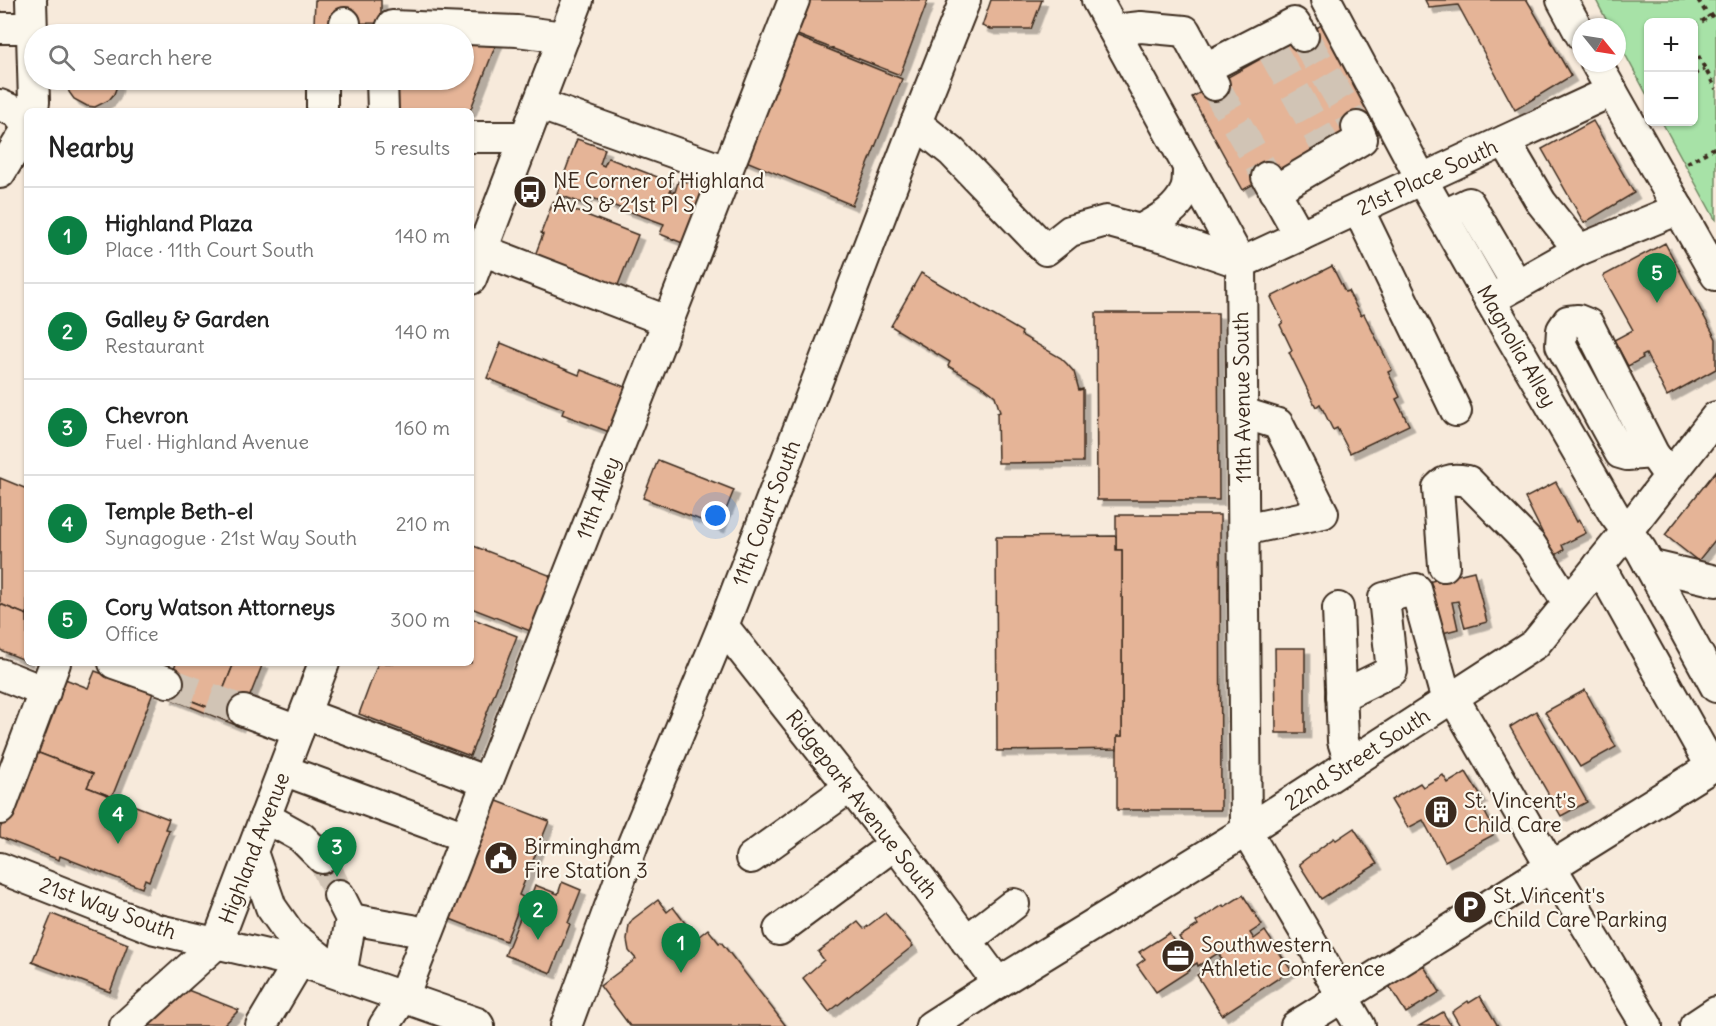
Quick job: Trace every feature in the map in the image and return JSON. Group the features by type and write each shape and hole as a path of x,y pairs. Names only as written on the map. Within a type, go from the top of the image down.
{"street":[{"path":"474,271 578,0"},
{"name":"11th Alley","path":"384,1026 403,997 794,0"},
{"name":"11th Court South","path":"566,1026 633,844 723,626 964,0"},
{"name":"11th Avenue South","path":"1097,0 1241,263 1246,831"},
{"name":"Magnolia Alley","path":"1326,0 1394,145 1422,180 1443,215 1614,514 1649,565 1716,687"},
{"path":"1562,0 1572,18"},
{"path":"0,28 32,14"},
{"path":"1114,30 1142,27 1185,31 1210,76 1269,45 1294,23 1303,36"},
{"path":"474,29 517,31 564,37"},
{"path":"1601,72 1716,275"},
{"path":"32,108 33,90"},
{"path":"322,90 322,108"},
{"path":"382,90 383,108"},
{"name":"21st Place South","path":"1241,263 1300,236 1350,203 1422,180 1612,91"},
{"path":"538,104 726,171"},
{"path":"0,105 16,112 24,123"},
{"path":"916,123 952,152 1046,250 1070,231 1106,221 1165,237 1241,263"},
{"path":"1300,236 1271,184 1328,151 1362,140 1357,127"},
{"path":"0,173 24,132"},
{"path":"474,137 525,137"},
{"path":"1505,141 1541,202 1579,250"},
{"path":"1140,230 1173,210 1186,190 1188,167"},
{"path":"1350,203 1456,411"},
{"path":"1443,215 1469,203 1517,285"},
{"path":"1490,300 1579,250 1679,209"},
{"path":"482,250 667,321"},
{"path":"1243,413 1278,424 1323,513 1244,530"},
{"name":"22nd Street South","path":"931,1026 1246,831 1535,644 1627,531 1661,465 1716,417"},
{"path":"1444,566 1438,488 1444,482 1455,479 1468,481 1531,545 1568,603"},
{"path":"1296,1026 1714,765 1599,565"},
{"path":"1649,565 1716,581"},
{"path":"1341,696 1392,671 1384,598 1416,589 1450,699 1647,1026"},
{"path":"1338,608 1343,741 1350,763"},
{"name":"Ridgepark Avenue South","path":"723,626 895,844 998,983"},
{"path":"0,809 54,666"},
{"path":"123,666 168,682"},
{"name":"Highland Avenue","path":"323,666 217,943 299,962 341,975 477,1023 479,1026"},
{"path":"0,674 45,692"},
{"path":"244,711 302,722 487,782"},
{"path":"284,770 466,837"},
{"path":"751,858 850,788"},
{"path":"266,817 301,837 322,858"},
{"path":"1246,831 1360,1026"},
{"path":"779,930 895,844"},
{"path":"252,852 271,907 290,934 341,975"},
{"name":"21st Way South","path":"0,868 155,929 217,943"},
{"path":"966,941 1014,904"},
{"path":"341,975 345,907 412,930"},
{"path":"125,1026 217,943"},
{"path":"261,1026 299,962"},
{"path":"1695,1026 1716,1012"}],"path":[{"path":"1698,0 1709,17"},
{"path":"1698,24 1716,13"},
{"path":"1698,56 1716,89"},
{"path":"1698,73 1705,69"},
{"path":"1687,163 1716,147"}],"green space":[{"path":"1596,0 1716,0 1716,221 1664,126 1698,126 1698,18 1644,18 1644,90 1626,56 1626,18 1605,18"}],"building":[{"path":"315,0 381,0 381,23 314,24"},
{"path":"802,0 928,0 900,75 790,32"},
{"path":"991,0 1042,0 1031,29 990,29 982,26"},
{"path":"1425,0 1527,0 1571,76 1515,110 1458,5 1429,8"},
{"path":"1327,22 1376,117 1243,190 1192,97"},
{"path":"788,33 902,79 852,205 739,158"},
{"path":"474,39 498,39 471,108 392,108 392,90 474,90"},
{"path":"69,90 116,90 109,100 95,107 87,106 74,99"},
{"path":"1593,121 1634,193 1584,223 1542,149"},
{"path":"577,139 605,149 600,164 604,166 608,158 673,183 670,191 675,192 679,179 705,189 685,244 660,234 664,224 587,196 584,204 557,194"},
{"path":"553,202 638,235 616,290 534,258"},
{"path":"1665,243 1716,339 1716,369 1667,396 1646,354 1628,366 1614,340 1633,330 1603,276"},
{"path":"1332,266 1361,316 1364,314 1392,370 1388,372 1400,397 1396,399 1409,425 1350,453 1337,428 1333,430 1320,404 1316,407 1289,352 1292,350 1280,325 1283,322 1271,297"},
{"path":"921,273 1022,332 1021,335 1061,358 1074,372 1079,390 1083,389 1083,462 998,463 997,413 1000,412 995,396 948,366 950,362 891,326"},
{"path":"1096,313 1218,313 1219,500 1097,500"},
{"path":"501,343 579,375 581,370 630,389 612,433 562,414 564,409 487,378"},
{"path":"658,460 734,490 719,527 643,498"},
{"path":"1716,471 1716,539 1698,561 1665,535"},
{"path":"0,478 24,488 24,614 0,604"},
{"path":"1556,482 1577,522 1579,520 1586,533 1562,545 1564,550 1554,556 1525,498"},
{"path":"1116,515 1220,515 1221,810 1117,810 1117,736 1122,736 1122,550 1116,550"},
{"path":"1116,536 1116,550 1122,550 1122,736 1117,736 1117,749 997,751 996,537"},
{"path":"474,546 549,575 552,583 533,632 474,609"},
{"path":"1474,571 1487,622 1465,628 1458,601 1452,602 1458,629 1435,635 1423,583"},
{"path":"0,604 24,614 24,660 0,650"},
{"path":"474,619 517,636 470,756 359,714 377,666 474,666"},
{"path":"1275,648 1305,648 1305,733 1276,733"},
{"path":"175,666 233,666 215,710 165,690"},
{"path":"233,666 262,666 238,726 167,697 169,692 215,710"},
{"path":"95,671 153,693 112,797 87,787 93,774 31,750 60,677 88,688"},
{"path":"1585,690 1616,747 1580,767 1545,712"},
{"path":"1536,711 1587,802 1561,816 1510,727"},
{"path":"31,750 93,774 87,787 169,819 165,829 169,830 149,881 145,879 142,888 60,856 59,860 0,837 0,829"},
{"name":"St. Vincent's Child Care","path":"1466,772 1482,798 1476,801 1480,803 1491,824 1488,826 1493,835 1445,861 1423,820 1408,828 1391,800 1420,783 1423,787 1443,775 1448,783"},
{"name":"Birmingham Fire Station 3","path":"492,799 549,821 519,895 523,897 506,941 445,917"},
{"path":"1354,828 1377,864 1321,899 1299,864 1334,838 1336,840"},
{"path":"562,882 581,890 551,973 505,955 535,885 558,894"},
{"name":"Southwestern Athletic Conference","path":"1243,895 1262,925 1250,933 1254,939 1265,931 1291,970 1222,1015 1197,975 1222,959 1218,953 1198,966 1197,963 1189,968 1190,970 1156,992 1137,965 1145,959 1139,952 1169,933 1178,948 1184,945 1179,937 1198,925 1196,922"},
{"path":"658,900 667,912 673,907 691,931 684,937 689,944 708,929 719,943 721,942 786,1026 630,1026 600,986 636,959 629,951 627,940 629,925 633,919"},
{"path":"885,913 913,946 829,1012 803,978 824,960 818,952 858,922 864,929"},
{"path":"52,914 128,944 110,992 32,962"},
{"path":"1420,960 1440,992 1406,1013 1386,981"},
{"path":"185,989 239,1010 223,1026 147,1026"},
{"path":"1480,996 1498,1026 1460,1026 1452,1012"},
{"path":"1443,1012 1451,1026 1419,1026"}],"tunnel":[{"path":"1303,36 1357,127"},
{"path":"1273,52 1325,145"},
{"path":"1214,85 1267,177"},
{"path":"168,682 244,711"},
{"path":"322,858 339,895"}],"place":[{"name":"NE Corner of Highland Av S & 21st Pl S","path":"530,192"},
{"name":"Cory Watson Attorneys","path":"1657,303"},
{"name":"St. Vincent's Child Care","path":"1441,812"},
{"name":"Temple Beth-el","path":"118,844"},
{"name":"Birmingham Fire Station 3","path":"501,858"},
{"name":"Chevron","path":"337,877"},
{"name":"St. Vincent's Child Care Parking","path":"1470,907"},
{"name":"Galley & Garden","path":"538,940"},
{"name":"Southwestern Athletic Conference","path":"1178,956"},
{"name":"Highland Plaza","path":"681,973"}]}
